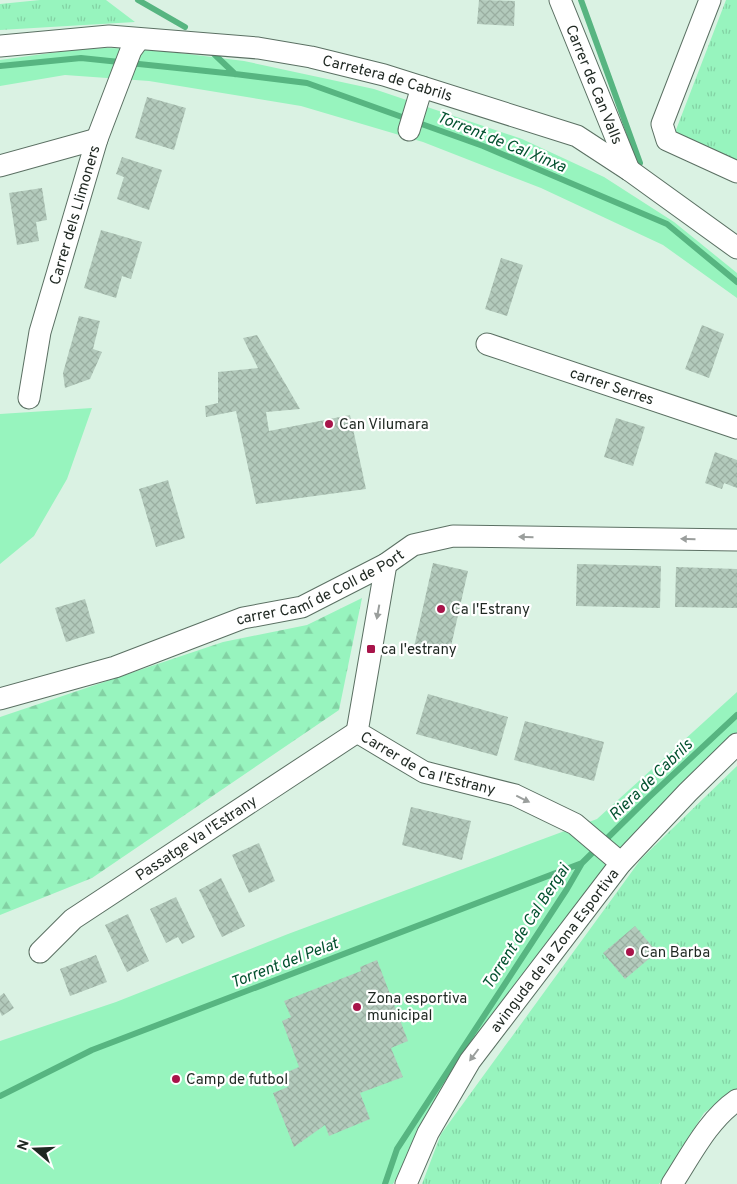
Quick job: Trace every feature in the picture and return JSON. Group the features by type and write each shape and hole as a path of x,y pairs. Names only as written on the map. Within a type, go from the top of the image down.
{"street":[{"name":"Carrer de Can Valls","path":"560,0 629,170"},
{"path":"710,0 662,124 666,140 737,172"},
{"name":"Carretera de Cabrils","path":"0,46 109,36 135,45 258,48 302,55 384,75 419,96 577,136 629,170 736,246"},
{"name":"Carrer dels Llimoners","path":"29,398 40,332 97,139 122,73 135,45"},
{"path":"409,130 419,96"},
{"path":"0,166 97,139"},
{"name":"carrer Serres","path":"488,344 737,428"},
{"name":"carrer Camí de Coll de Port","path":"0,699 115,667 243,618 302,607 386,564 414,545 453,536 737,540"},
{"name":"Carrer de Ca l'Estrany","path":"386,564 357,732 424,772 515,795 574,824 614,857"},
{"name":"Passatge Va l'Estrany","path":"40,952 73,919 357,732"},
{"name":"avinguda de la Zona Esportiva","path":"406,1184 428,1133 470,1060 614,857 688,792 737,744"},
{"path":"672,1184 722,1110 737,1100"}],"green space":[{"path":"40,0 106,0 135,22 0,30 0,4"},
{"path":"726,0 737,0 737,167 674,135"},
{"path":"80,49 147,49 244,61 374,89 522,139 604,177 674,222 737,273 737,298 663,245 541,188 423,142 301,106 149,81 65,75 0,86 0,60"},
{"path":"92,408 67,479 34,536 0,564 0,414"},
{"path":"362,598 339,710 92,878 0,915 0,717 223,642 307,625"},
{"path":"737,692 737,738 434,1107 393,1184 0,1184 0,1041 116,1002 288,934 597,819"},
{"path":"737,766 737,1089 704,1113 659,1184 422,1184 441,1134 641,859"}],"building":[{"path":"479,0 515,1 514,26 477,24"},
{"path":"147,97 186,108 174,150 135,138"},
{"path":"122,157 162,170 149,210 117,199 124,177 116,174"},
{"path":"42,188 47,220 36,222 39,241 17,245 9,193"},
{"path":"101,230 142,242 131,279 122,276 116,298 84,288"},
{"path":"501,258 523,265 507,316 485,309"},
{"path":"79,316 100,321 93,349 102,352 90,379 65,388 63,373"},
{"path":"702,325 724,334 709,378 685,369"},
{"name":"Can Vilumara","path":"257,335 300,409 266,412 269,431 350,415 366,489 256,504 236,411 206,417 205,406 218,403 218,372 258,368 243,338"},
{"path":"616,418 645,427 633,466 604,457"},
{"path":"715,452 737,460 737,488 724,483 722,489 705,483"},
{"path":"168,480 185,538 156,547 139,489"},
{"name":"Ca l'Estrany","path":"433,563 468,571 449,655 414,647"},
{"path":"577,564 661,566 660,608 576,606"},
{"path":"676,567 737,569 737,608 675,607"},
{"path":"85,599 95,633 66,642 55,608"},
{"path":"428,694 508,717 497,756 416,734"},
{"path":"525,721 604,742 594,781 514,760"},
{"path":"411,807 471,821 462,860 402,845"},
{"path":"259,843 275,881 249,893 232,855"},
{"path":"221,878 245,926 222,937 199,890"},
{"path":"176,897 195,937 182,944 178,937 166,943 150,909"},
{"path":"128,914 149,961 127,972 105,925"},
{"name":"Can Barba","path":"635,926 657,952 625,979 603,953"},
{"path":"96,955 107,982 70,996 60,969"},
{"path":"377,960 408,1041 391,1048 403,1077 360,1093 370,1119 329,1136 325,1125 294,1147 273,1093 288,1087 283,1074 299,1067 282,1021 291,1017 284,1001 361,971 360,967"},
{"path":"4,993 14,1008 2,1016 0,1012 0,996"}],"waterway":[{"name":"Torrent de Cal Xinxa","path":"138,0 185,27"},
{"path":"581,0 640,163"},
{"path":"214,54 235,74"},
{"name":"Torrent de Cal Xinxa","path":"0,66 81,58 307,83 483,146 667,224 737,282"},
{"name":"Torrent de Cal Bergai","path":"385,1184 397,1149 567,889 582,863 737,715"},
{"name":"Torrent del Pelat","path":"0,1096 92,1050 582,863"}],"place":[{"name":"Can Vilumara","path":"329,424"},
{"name":"Ca l'Estrany","path":"441,609"},
{"name":"ca l'estrany","path":"371,649"},
{"name":"Can Barba","path":"630,952"},
{"name":"Zona esportiva municipal","path":"357,1007"},
{"name":"Camp de futbol","path":"176,1079"}],"water label":[{"name":"Riera de Cabrils","path":"650,779"}]}
